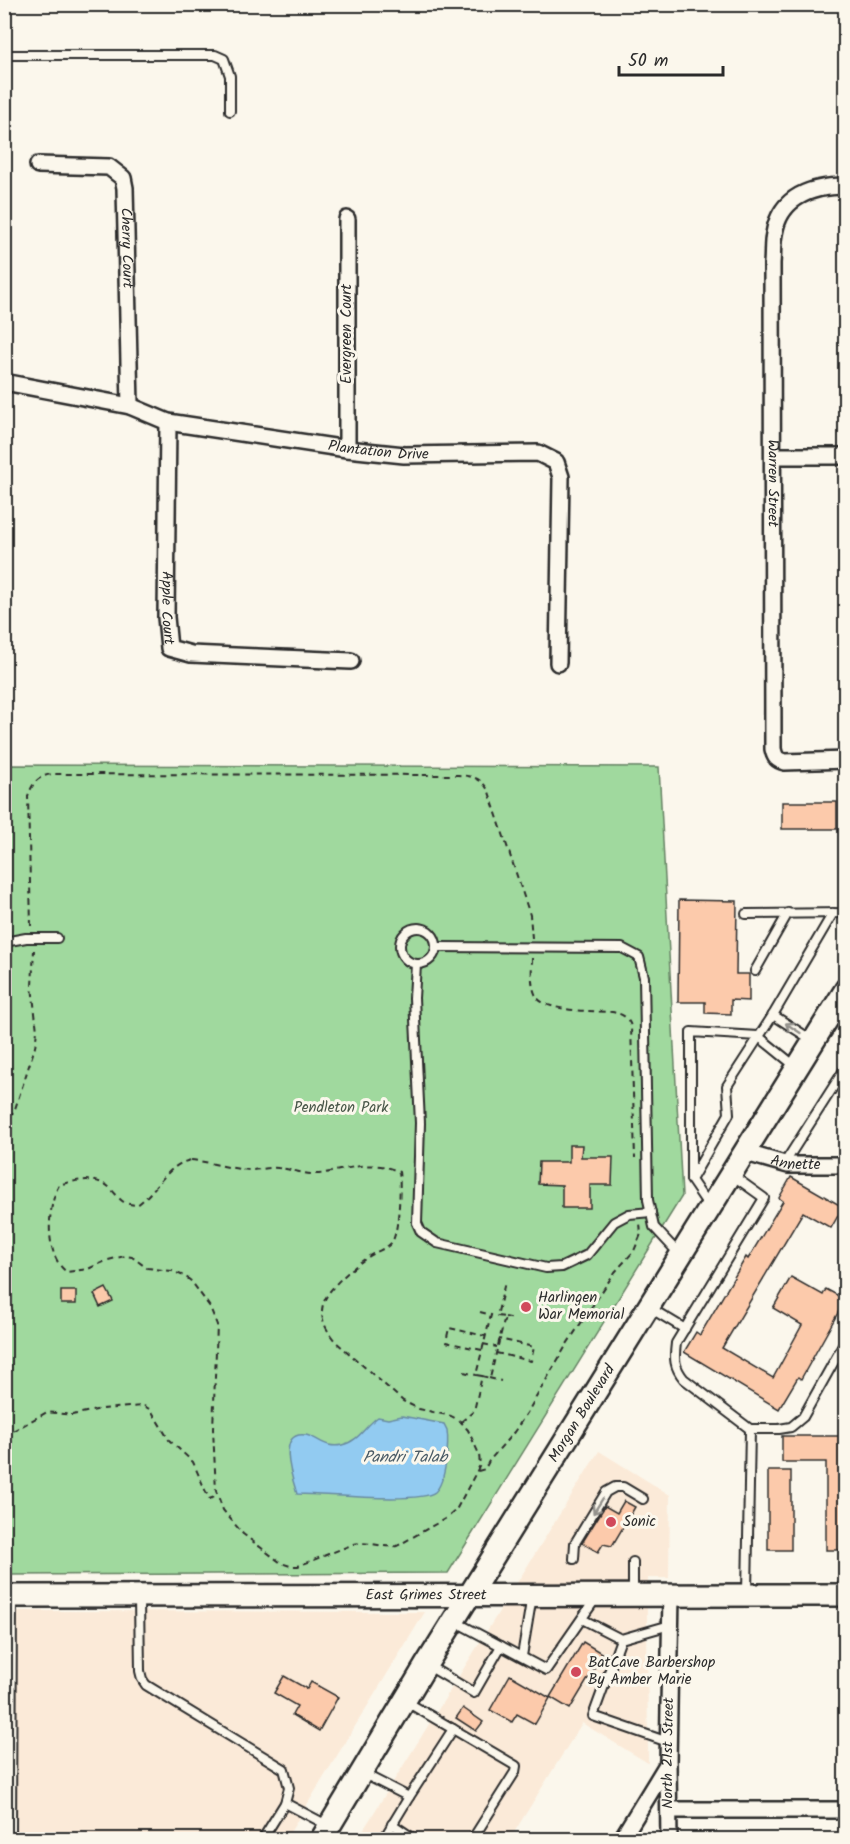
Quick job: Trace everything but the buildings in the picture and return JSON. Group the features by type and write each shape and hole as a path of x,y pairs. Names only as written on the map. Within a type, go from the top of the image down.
{"main road":[{"name":"Morgan Boulevard","path":"325,1833 426,1665 846,989"},
{"name":"East Grimes Street","path":"8,1596 846,1595"}],"street":[{"name":"Cherry Court","path":"39,165 109,167 123,178 130,406"},
{"name":"Warren Street","path":"846,186 823,187 802,194 792,201 777,222 773,235 772,263 774,756 785,762 846,760"},
{"name":"Evergreen Court","path":"347,219 347,448"},
{"name":"Plantation Drive","path":"4,382 130,406 168,422 347,448 404,455 538,453 556,462 561,477 558,663"},
{"name":"Apple Court","path":"168,422 166,617 169,648 191,654 351,661"},
{"path":"772,456 846,456"},
{"name":"Annette","path":"746,1153 784,1164 846,1165"},
{"name":"North 21st Street","path":"669,1839 671,1595"},
{"path":"621,1839 668,1763"},
{"path":"669,1810 846,1810"}],"lane":[{"path":"4,55 215,55 224,58 228,66 230,111"},
{"path":"754,971 788,913"},
{"path":"691,1180 729,1114 727,1086 833,913"},
{"path":"746,914 846,913"},
{"path":"417,928 423,929 432,936 436,947 432,958 422,964 416,964 405,959 400,943 406,933 417,928"},
{"path":"4,942 33,938 57,938"},
{"path":"436,947 622,948 639,957 644,977 648,1200 654,1227 681,1256"},
{"path":"416,964 414,998 420,1123 417,1223 421,1232 437,1243 546,1268 562,1267 587,1254 614,1222 629,1214 651,1212"},
{"path":"772,1015 814,1041"},
{"path":"710,1209 691,1180 691,1032 758,1036 797,1067"},
{"path":"784,1164 846,1067"},
{"path":"732,1175 764,1198 676,1343 674,1360 676,1370 684,1379 750,1429 778,1430 791,1427 803,1417 846,1340"},
{"path":"649,1307 685,1329"},
{"path":"747,1595 750,1429"},
{"path":"574,1559 575,1543 606,1492 615,1487 623,1487 643,1499"},
{"path":"633,1562 633,1595"},
{"path":"522,1656 532,1595"},
{"path":"454,1621 546,1670 598,1595"},
{"path":"8,1596 11,1839"},
{"path":"138,1596 140,1671 146,1685 285,1769 289,1788 285,1803 262,1839"},
{"path":"582,1619 621,1639 670,1625"},
{"path":"621,1639 593,1716 668,1742"},
{"path":"426,1665 474,1693 501,1646"},
{"path":"405,1701 516,1766 515,1772 472,1839"},
{"path":"382,1839 453,1729"},
{"path":"362,1773 409,1797"},
{"path":"285,1803 325,1833"},
{"path":"392,1824 416,1839"}],"path":[{"path":"4,1126 15,1109 35,1047 37,1031 32,986 33,938 28,796 32,785 41,776 53,774 458,776 478,779 489,792 530,915 532,987 537,998 556,1008 612,1012 628,1018 631,1026 635,1160"},
{"path":"191,1160 251,1170 279,1168 306,1175 369,1165 387,1167 399,1172 401,1182 396,1234 392,1242 352,1269 328,1293 322,1304 322,1317 327,1331 335,1341 403,1401 419,1409 451,1416 461,1422 468,1430 478,1454 480,1466 478,1470 456,1510 405,1542 388,1547 363,1542 298,1566 281,1563 243,1534 223,1510 218,1496 213,1429 218,1341 213,1314 197,1288 186,1277 147,1268 132,1257 117,1257 80,1272 67,1272 63,1269 59,1265 52,1242 49,1221 52,1202 59,1185 72,1181 100,1182 111,1189 122,1202 137,1205 174,1168 184,1161 191,1160"},
{"path":"478,1470 484,1469 514,1432 567,1344 615,1272 634,1251 641,1234 638,1213"},
{"path":"497,1316 505,1282"},
{"path":"480,1312 515,1319"},
{"path":"476,1375 490,1315"},
{"path":"489,1378 505,1317"},
{"path":"482,1350 446,1342 449,1328 485,1336"},
{"path":"496,1353 531,1361 534,1347 499,1339"},
{"path":"483,1344 497,1347"},
{"path":"464,1372 501,1381"},
{"path":"461,1422 474,1411 482,1376"},
{"path":"4,1436 47,1412 72,1414 144,1406 151,1410 174,1446 193,1462 209,1499 218,1496"}],"shaded area":[{"path":"599,1451 670,1495 669,1578 648,1578 648,1763 582,1723 510,1839 357,1840"},
{"path":"5,1611 425,1612 286,1839 5,1840"}],"green space":[{"name":"Pendleton Park","path":"5,765 659,767 682,1196 448,1573 5,1575"}],"water":[{"name":"Pandri Talab","path":"402,1416 444,1424 447,1430 448,1444 444,1472 435,1492 426,1496 392,1498 297,1494 288,1458 291,1440 297,1436 306,1435 331,1446 342,1445 357,1437 378,1417 388,1419"}],"place":[{"name":"Harlingen War Memorial","path":"526,1307"},
{"name":"Sonic","path":"611,1522"},
{"name":"BatCave Barbershop By Amber Marie","path":"576,1672"}]}
